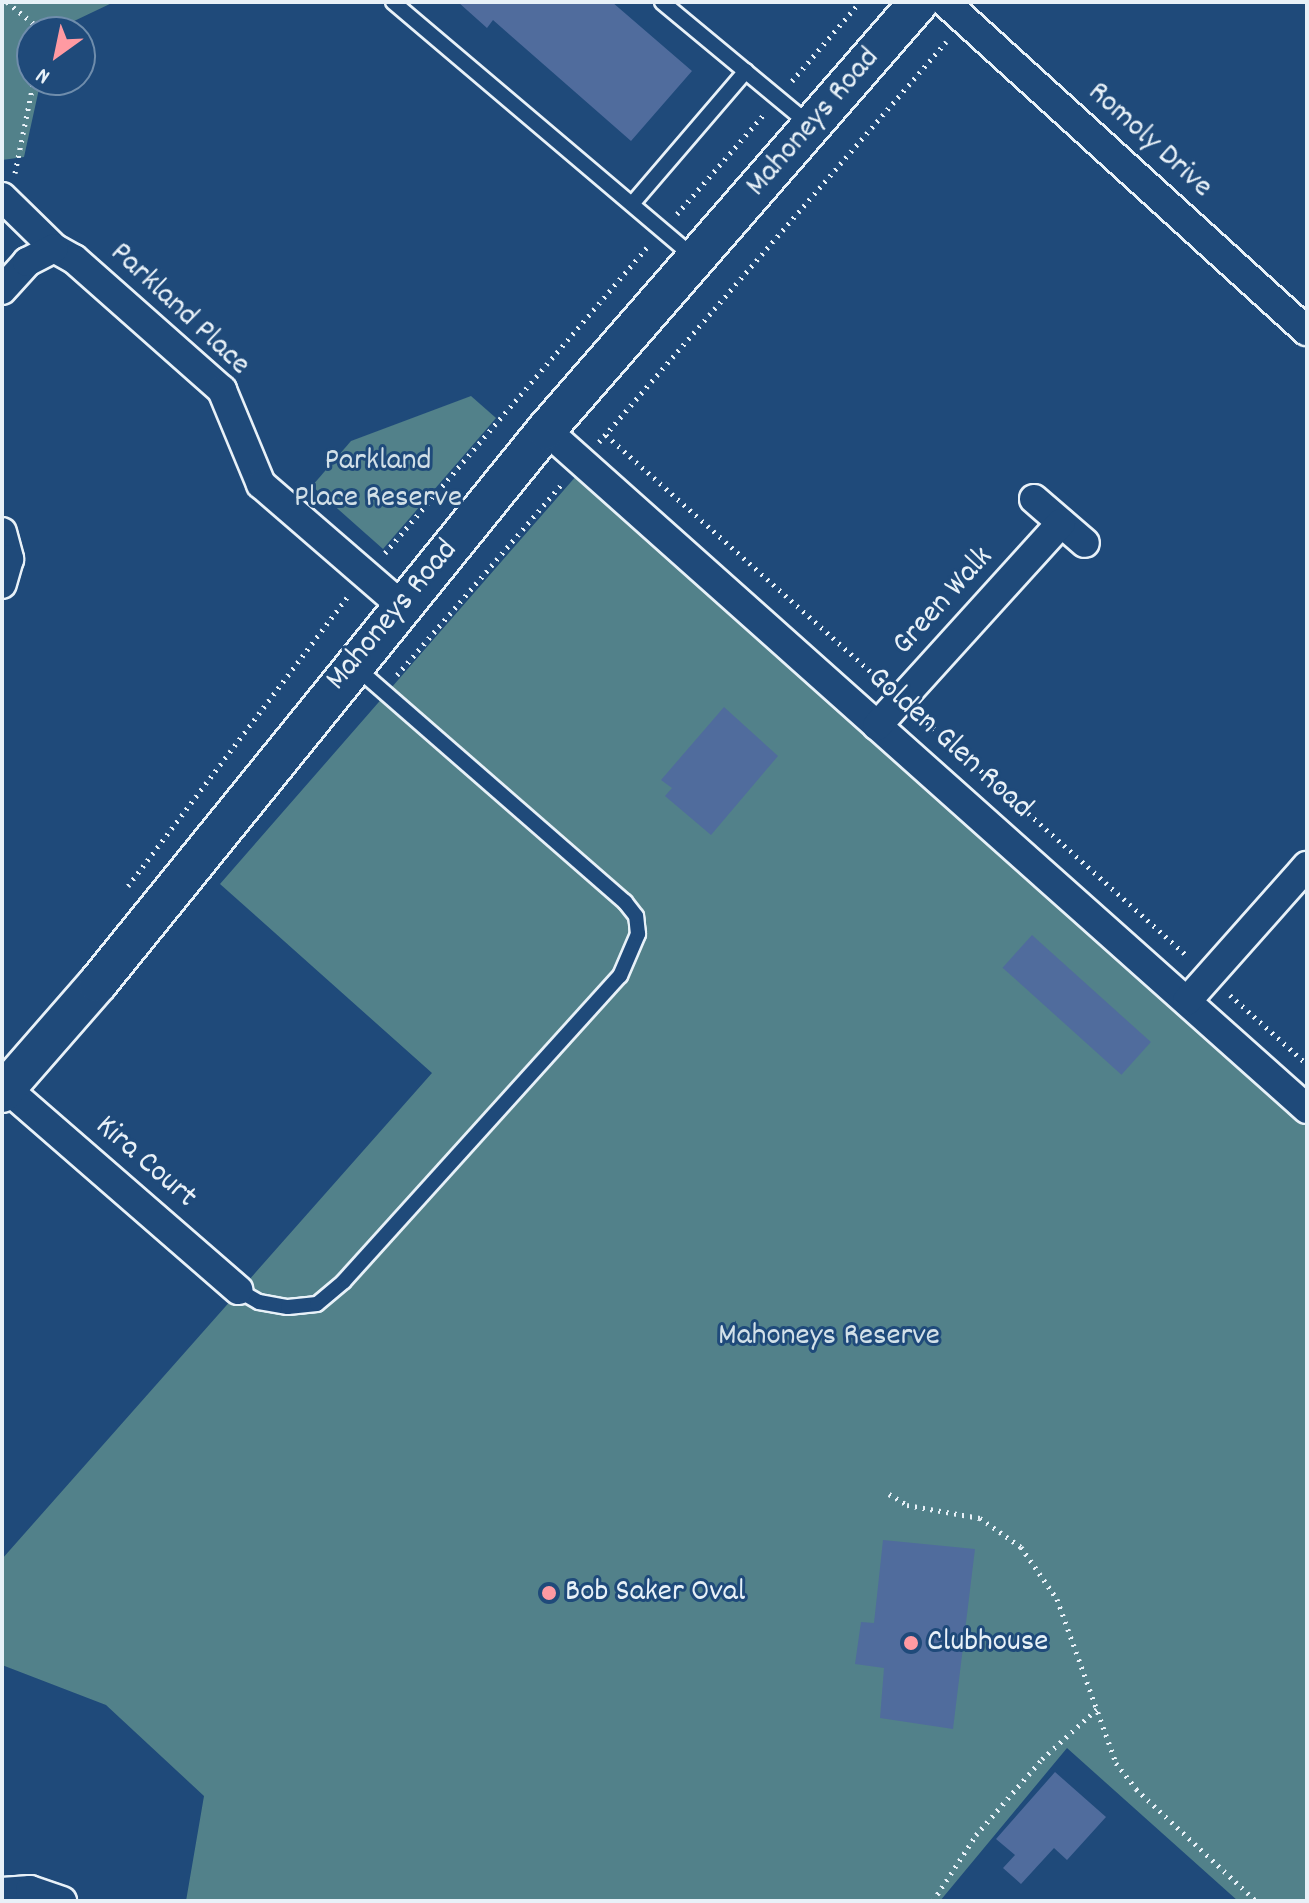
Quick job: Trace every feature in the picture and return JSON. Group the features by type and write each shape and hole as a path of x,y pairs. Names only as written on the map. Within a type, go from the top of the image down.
{"main road":[{"name":"Mahoneys Road","path":"4,1091 98,983 353,664 546,430 919,2"}],"street":[{"name":"Romoly Drive","path":"955,11 1307,331"},
{"name":"Parkland Place","path":"6,198 54,248 74,259 222,390 261,484 402,606"},
{"path":"2,290 27,262 54,248"},
{"name":"Golden Glen Road","path":"546,430 1307,1109"},
{"path":"1034,499 1085,543"},
{"name":"Green Walk","path":"877,726 1061,523"},
{"path":"2,532 9,559 2,584"},
{"path":"1187,1001 1307,866"},
{"name":"Kira Court","path":"4,1091 238,1290"},
{"path":"2,1892 30,1890 62,1901"}],"lane":[{"path":"393,2 695,259"},
{"path":"662,2 811,126"},
{"path":"632,204 746,71"},
{"path":"238,1290 259,1302 288,1307 317,1304 344,1281 620,976 638,934 636,916 625,902 353,664"}],"path":[{"path":"2,6 9,2 25,16"},
{"path":"126,889 366,575 860,2"},
{"path":"384,691 606,435 955,11"},
{"path":"6,198 30,96"},
{"path":"606,435 1307,1064"},
{"path":"889,1494 917,1508 980,1518 1021,1547 1057,1599 1116,1763 1136,1789 1256,1901"},
{"path":"933,1901 976,1835 1042,1759 1097,1709"}],"green space":[{"path":"2,2 114,2 85,16 16,16 16,96 37,96 24,157 2,160"},
{"name":"Parkland Place Reserve","path":"471,396 496,418 383,549 312,486 351,441"},
{"name":"Mahoneys Reserve","path":"577,475 1307,1127 1307,1901 1238,1901 1067,1748 940,1901 186,1901 204,1796 106,1705 2,1665 2,1559 432,1073 220,884"}],"building":[{"path":"458,2 612,2 692,71 631,141 493,20 487,28"},
{"path":"724,707 778,756 711,835 665,796 672,788 661,780"},
{"path":"1032,935 1151,1042 1121,1075 1003,968"},
{"name":"Clubhouse","path":"883,1540 975,1549 953,1729 880,1718 884,1668 855,1664 861,1622 874,1623"},
{"path":"1055,1772 1106,1817 1067,1860 1054,1848 1021,1884 1003,1868 1015,1855 996,1839"}],"place":[{"name":"Bob Saker Oval","path":"549,1593"},
{"name":"Clubhouse","path":"911,1643"}]}
